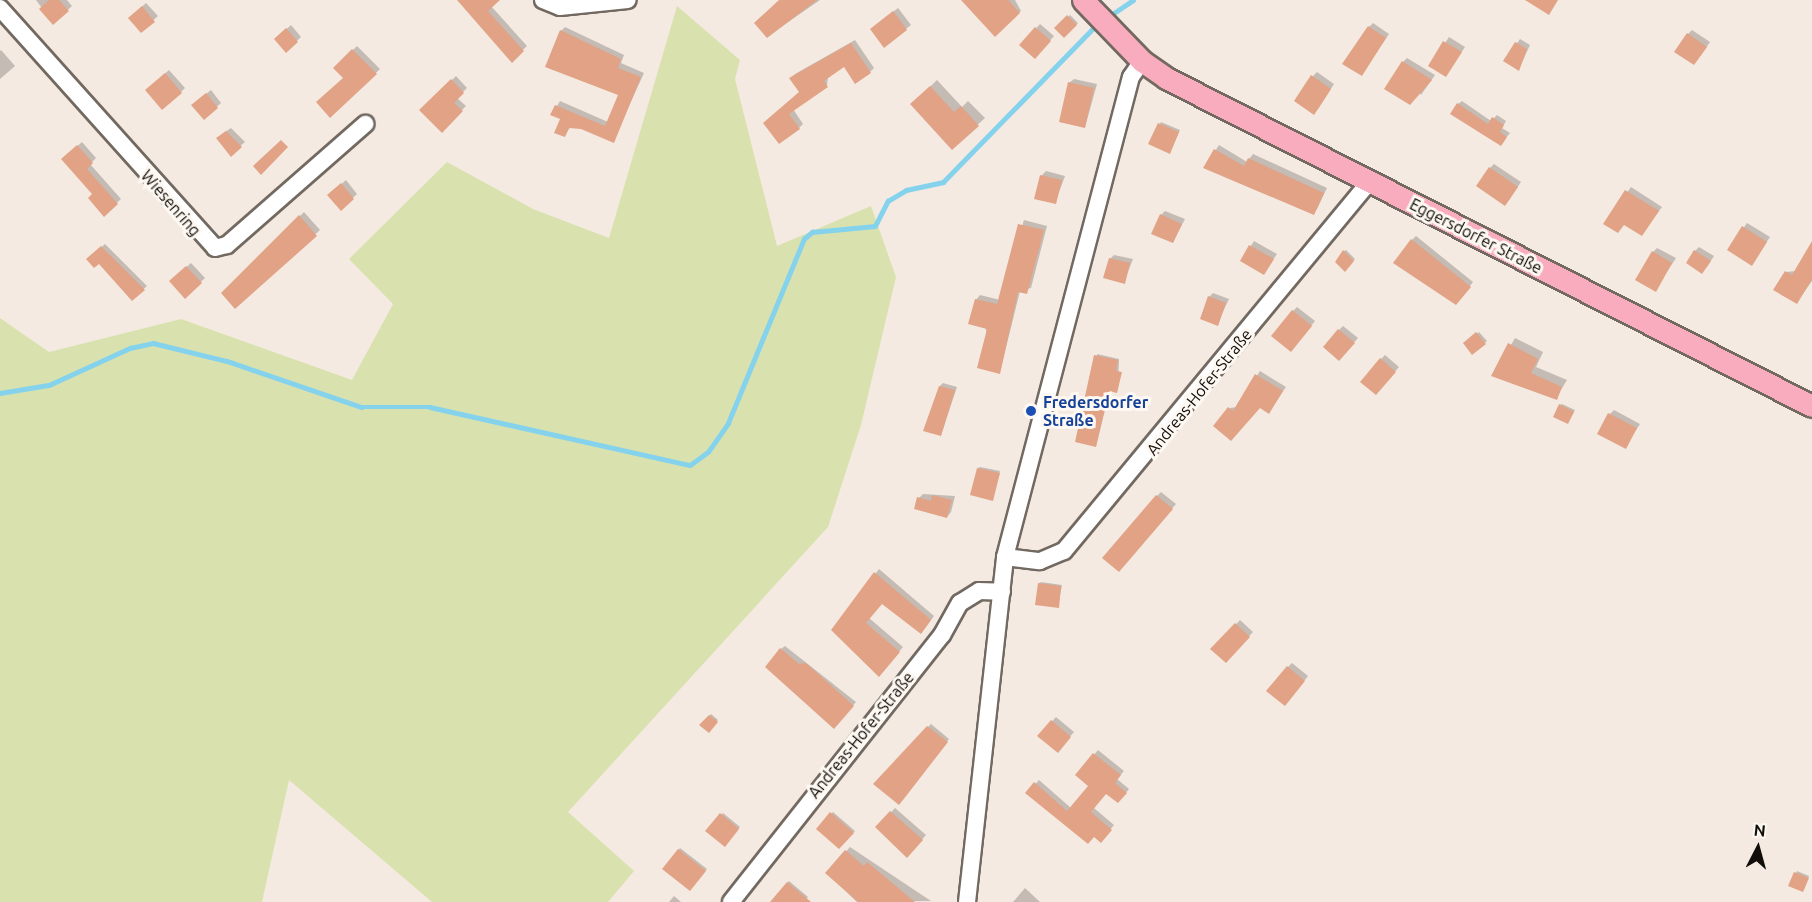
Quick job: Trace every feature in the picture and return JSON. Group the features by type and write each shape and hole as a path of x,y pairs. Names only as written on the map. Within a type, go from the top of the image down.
{"main road":[{"name":"Eggersdorfer Straße","path":"1083,0 1142,61 1369,182 1812,406"}],"street":[{"path":"543,0 560,6 628,0"},
{"name":"Wiesenring","path":"0,8 215,248 227,245 365,124"},
{"path":"967,902 1005,557 1131,77 1142,61"},
{"name":"Andreas-Hofer-Straße","path":"1005,557 1040,561 1064,552 1369,182"},
{"name":"Andreas-Hofer-Straße","path":"731,902 942,635 960,603 979,591 1002,592"}],"green space":[{"path":"677,6 740,60 735,79 777,246 871,206 896,277 861,425 828,527 568,812 634,871 608,902 432,902 289,780 262,902 0,902 0,318 49,352 181,319 352,380 393,304 349,259 447,162 533,209 609,238"}],"building":[{"path":"49,0 59,0 69,11 53,25 39,9"},
{"path":"457,0 500,0 488,11 524,51 512,63"},
{"path":"779,0 817,0 767,38 754,23"},
{"path":"961,0 1008,0 1020,13 995,37"},
{"path":"1525,0 1558,0 1549,15"},
{"path":"142,6 155,22 141,33 128,18"},
{"path":"893,11 907,30 884,48 870,29"},
{"path":"1067,15 1077,25 1064,38 1054,28"},
{"path":"1368,26 1386,38 1362,76 1342,64"},
{"path":"1035,27 1051,41 1035,59 1019,45"},
{"path":"286,28 298,42 286,53 274,39"},
{"path":"560,30 621,59 618,68 641,77 614,143 581,129 569,128 565,137 554,133 560,119 550,115 555,105 605,126 618,95 545,67"},
{"path":"1687,33 1707,47 1694,65 1674,52"},
{"path":"1443,41 1462,52 1446,77 1428,66"},
{"path":"1515,42 1527,49 1519,71 1503,61"},
{"path":"851,43 871,73 855,84 844,67 824,81 828,87 789,114 800,129 779,144 763,123 799,92 789,78"},
{"path":"352,49 377,74 330,118 316,102 343,78 333,68"},
{"path":"1402,61 1432,80 1410,105 1384,89"},
{"path":"165,73 182,93 162,110 145,90"},
{"path":"1311,75 1331,89 1314,115 1294,101"},
{"path":"451,79 464,93 454,103 463,111 442,133 419,110"},
{"path":"1068,82 1094,88 1085,128 1059,122"},
{"path":"930,86 954,112 961,106 979,126 952,150 910,104"},
{"path":"206,93 218,108 204,120 191,105"},
{"path":"1457,103 1488,124 1492,117 1504,125 1500,132 1507,137 1501,146 1450,114"},
{"path":"1158,123 1179,132 1170,154 1148,144"},
{"path":"226,131 242,147 231,157 216,138"},
{"path":"281,140 288,147 261,175 253,166"},
{"path":"77,145 93,163 87,169 118,204 104,217 88,198 92,194 61,159"},
{"path":"1214,149 1244,166 1248,158 1324,193 1314,215 1203,168"},
{"path":"1489,167 1518,187 1505,206 1476,186"},
{"path":"1040,175 1062,180 1056,204 1034,199"},
{"path":"341,183 354,199 341,211 327,195"},
{"path":"1625,190 1659,211 1642,236 1624,225 1618,233 1603,224"},
{"path":"1160,214 1182,224 1173,243 1151,234"},
{"path":"299,215 317,236 235,309 221,293"},
{"path":"1018,224 1044,230 1027,294 1018,292 1000,374 977,368 987,329 968,324 975,299 997,304"},
{"path":"1742,226 1767,242 1752,266 1727,250"},
{"path":"1411,239 1471,287 1456,305 1393,263"},
{"path":"1812,241 1812,279 1797,304 1773,290 1785,271 1792,275"},
{"path":"1249,245 1274,259 1264,275 1240,261"},
{"path":"101,246 145,290 132,301 99,264 94,268 86,259"},
{"path":"1343,250 1354,261 1345,272 1335,262"},
{"path":"1694,250 1711,261 1702,274 1686,263"},
{"path":"1652,251 1672,263 1656,292 1635,280"},
{"path":"1109,258 1130,263 1125,284 1103,278"},
{"path":"186,266 202,283 185,299 169,281"},
{"path":"1208,296 1226,303 1218,326 1200,319"},
{"path":"1292,310 1312,326 1291,352 1271,336"},
{"path":"1338,329 1355,343 1339,361 1323,347"},
{"path":"1476,332 1486,344 1472,355 1463,343"},
{"path":"1508,343 1538,359 1531,373 1562,387 1557,400 1491,376"},
{"path":"1094,355 1118,360 1116,371 1122,372 1117,393 1109,391 1096,447 1075,442"},
{"path":"1380,358 1396,372 1376,395 1360,382"},
{"path":"1255,374 1283,391 1269,414 1260,408 1231,441 1213,426 1228,407 1233,411"},
{"path":"939,386 955,390 941,436 923,431"},
{"path":"1559,404 1574,412 1568,424 1553,417"},
{"path":"1608,413 1637,428 1626,449 1597,434"},
{"path":"977,468 1000,473 993,501 970,495"},
{"path":"932,495 952,500 947,518 914,509 917,497 931,501"},
{"path":"1156,495 1173,509 1119,572 1102,558"},
{"path":"874,572 931,620 921,634 882,604 866,623 900,652 879,677 831,630"},
{"path":"1038,583 1061,586 1059,608 1035,605"},
{"path":"1235,623 1250,637 1226,663 1210,649"},
{"path":"780,648 799,664 806,663 854,706 834,729 765,667"},
{"path":"1287,666 1305,681 1285,706 1266,691"},
{"path":"709,715 718,722 709,733 699,725"},
{"path":"1051,720 1071,737 1058,753 1037,736"},
{"path":"927,726 948,742 899,805 873,784"},
{"path":"1093,753 1121,775 1115,783 1127,793 1118,803 1106,794 1091,812 1112,830 1101,843 1094,837 1088,844 1025,793 1034,782 1067,811 1088,786 1075,775"},
{"path":"890,811 923,840 907,858 875,827"},
{"path":"830,812 854,833 839,849 816,829"},
{"path":"720,813 739,829 725,847 705,831"},
{"path":"678,849 706,871 690,891 662,869"},
{"path":"845,850 864,866 867,862 915,902 858,902 825,873"},
{"path":"1794,872 1809,878 1803,892 1788,886"},
{"path":"787,882 811,902 770,902"}],"waterway":[{"path":"1108,17 1133,0"},
{"path":"0,393 49,385 130,348 153,343 227,361 361,407 430,407 690,465 708,452 728,423 804,239 812,232 875,226 888,201 906,190 943,182 1098,23"}],"place":[{"name":"Fredersdorfer Straße","path":"1031,411"}]}
